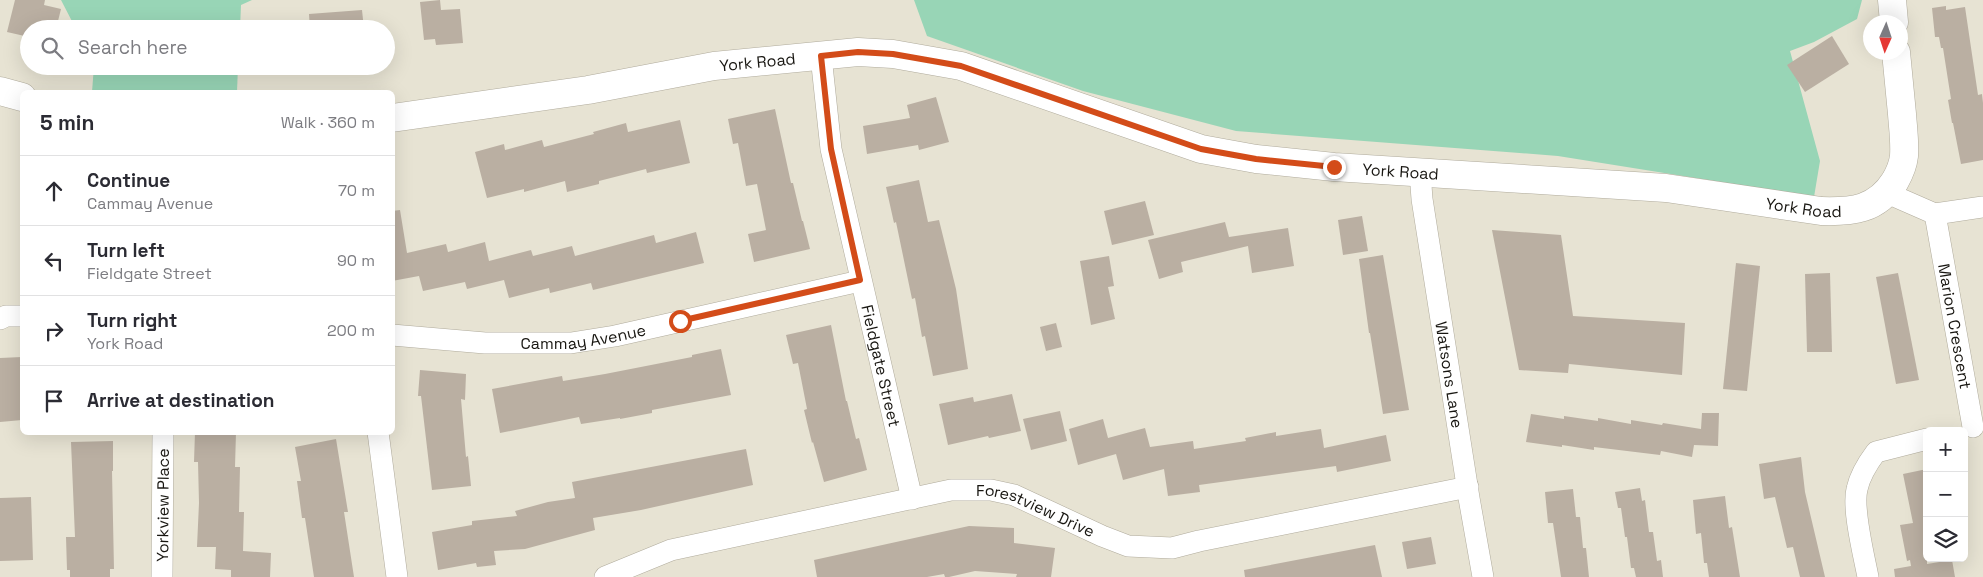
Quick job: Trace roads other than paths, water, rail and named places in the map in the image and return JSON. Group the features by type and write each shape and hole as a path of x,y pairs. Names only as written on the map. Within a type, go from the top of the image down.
{"street":[{"path":"1892,0 1893,15"},
{"name":"York Road","path":"395,118 588,90 714,66 858,52 893,54 961,66 1201,149 1256,159 1305,164 1666,188 1821,212 1840,212 1858,209 1874,203 1887,193 1899,174 1904,158 1897,60"},
{"name":"Fieldgate Street","path":"821,56 831,149 912,499"},
{"path":"0,91 20,96"},
{"name":"Watsons Lane","path":"1420,172 1422,198 1483,577"},
{"path":"1887,193 1935,214 1983,207"},
{"name":"Marion Crescent","path":"1935,214 1972,428"},
{"name":"Cammay Avenue","path":"395,335 485,343 571,343 616,336 860,280"},
{"path":"0,318 20,316"},
{"name":"Yorkview Place","path":"162,435 162,577"},
{"path":"378,435 397,577"},
{"path":"1868,577 1858,522 1856,491 1864,468 1876,452 1923,440"},
{"name":"Forestview Drive","path":"605,577 671,550 951,490 991,490 1014,495 1128,546 1172,548 1208,539 1468,487"}]}
